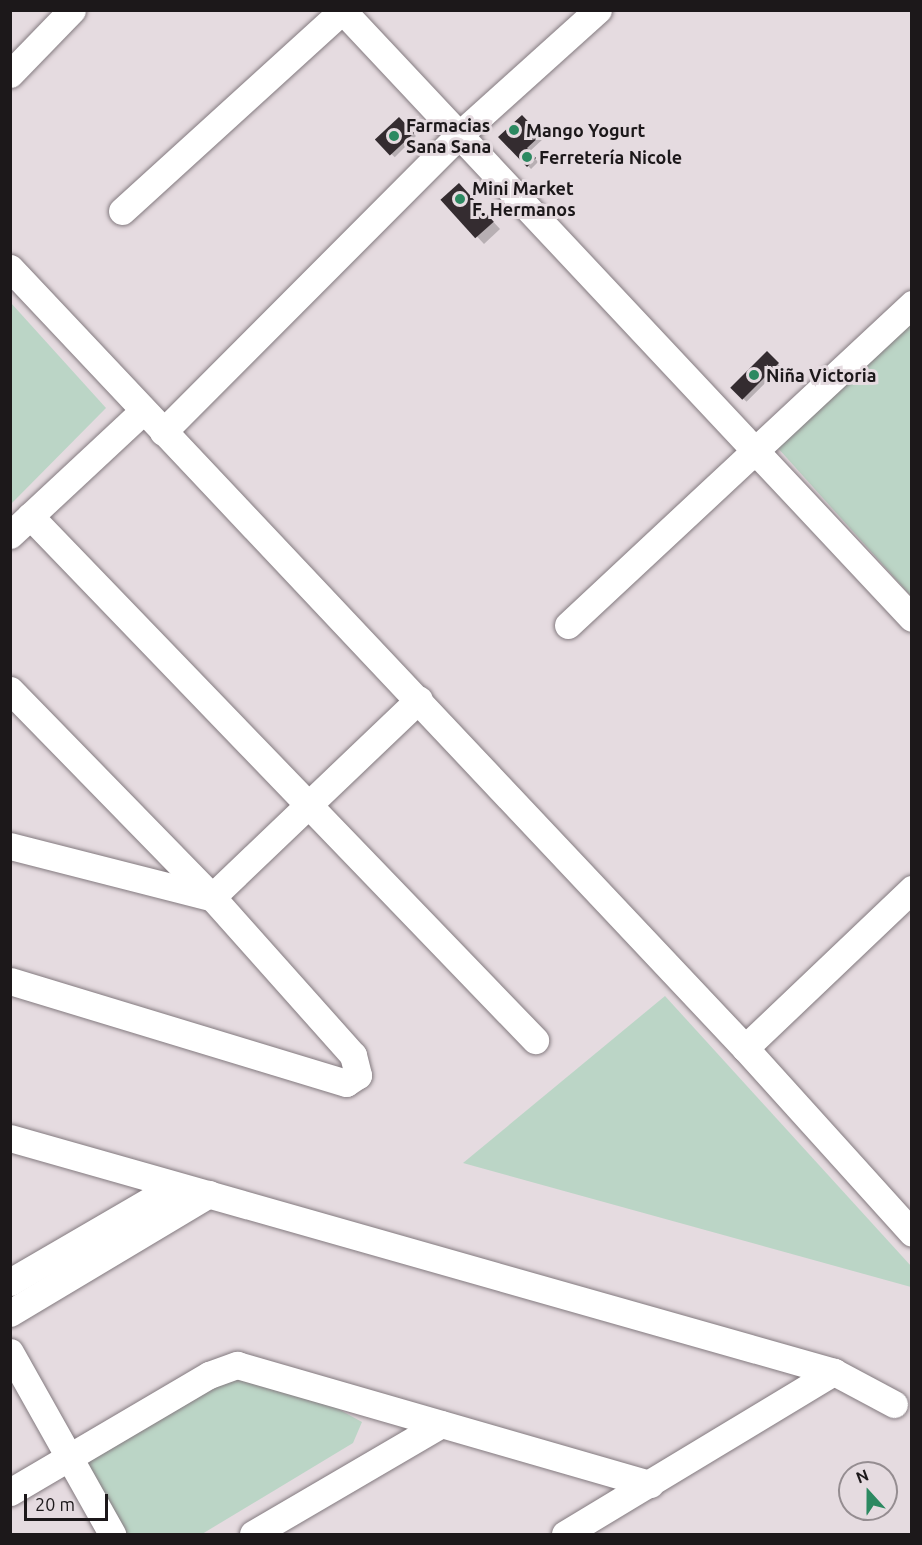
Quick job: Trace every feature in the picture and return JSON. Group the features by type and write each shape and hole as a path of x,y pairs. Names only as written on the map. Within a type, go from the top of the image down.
{"street":[{"path":"10,74 72,10"},
{"path":"122,211 342,11 912,618"},
{"path":"163,432 459,135 583,15"},
{"path":"10,268 143,411 420,699 745,1048 912,1233"},
{"path":"568,625 912,304"},
{"path":"143,411 20,526 307,806 535,1040"},
{"path":"10,690 212,897 353,1055 358,1070 356,1079 346,1083 10,981"},
{"path":"212,897 420,699"},
{"path":"10,846 212,897"},
{"path":"745,1048 912,889"},
{"path":"10,1138 834,1372 894,1404"},
{"path":"10,1282 175,1186"},
{"path":"10,1313 209,1194"},
{"path":"10,1352 112,1534"},
{"path":"10,1492 209,1375 237,1365 650,1484"},
{"path":"565,1534 834,1372"},
{"path":"253,1534 441,1424"}],"green space":[{"path":"11,303 106,408 11,504"},
{"path":"911,306 911,596 768,437"},
{"path":"665,996 911,1266 911,1287 463,1163"},
{"path":"218,1373 329,1404 362,1422 353,1443 202,1534 117,1534 77,1465"}],"building":[{"path":"522,115 541,135 527,148 536,158 527,167 498,137"},
{"name":"Farmacias Sana Sana","path":"399,117 414,133 390,156 375,140"},
{"path":"459,183 494,222 475,238 440,200"},
{"name":"Niña Victoria","path":"767,351 779,363 742,400 730,388"}],"place":[{"name":"Mango Yogurt","path":"514,130"},
{"name":"Farmacias Sana Sana","path":"394,136"},
{"name":"Ferretería Nicole","path":"527,157"},
{"name":"Mini Market F. Hermanos","path":"460,199"},
{"name":"Niña Victoria","path":"754,375"}]}
